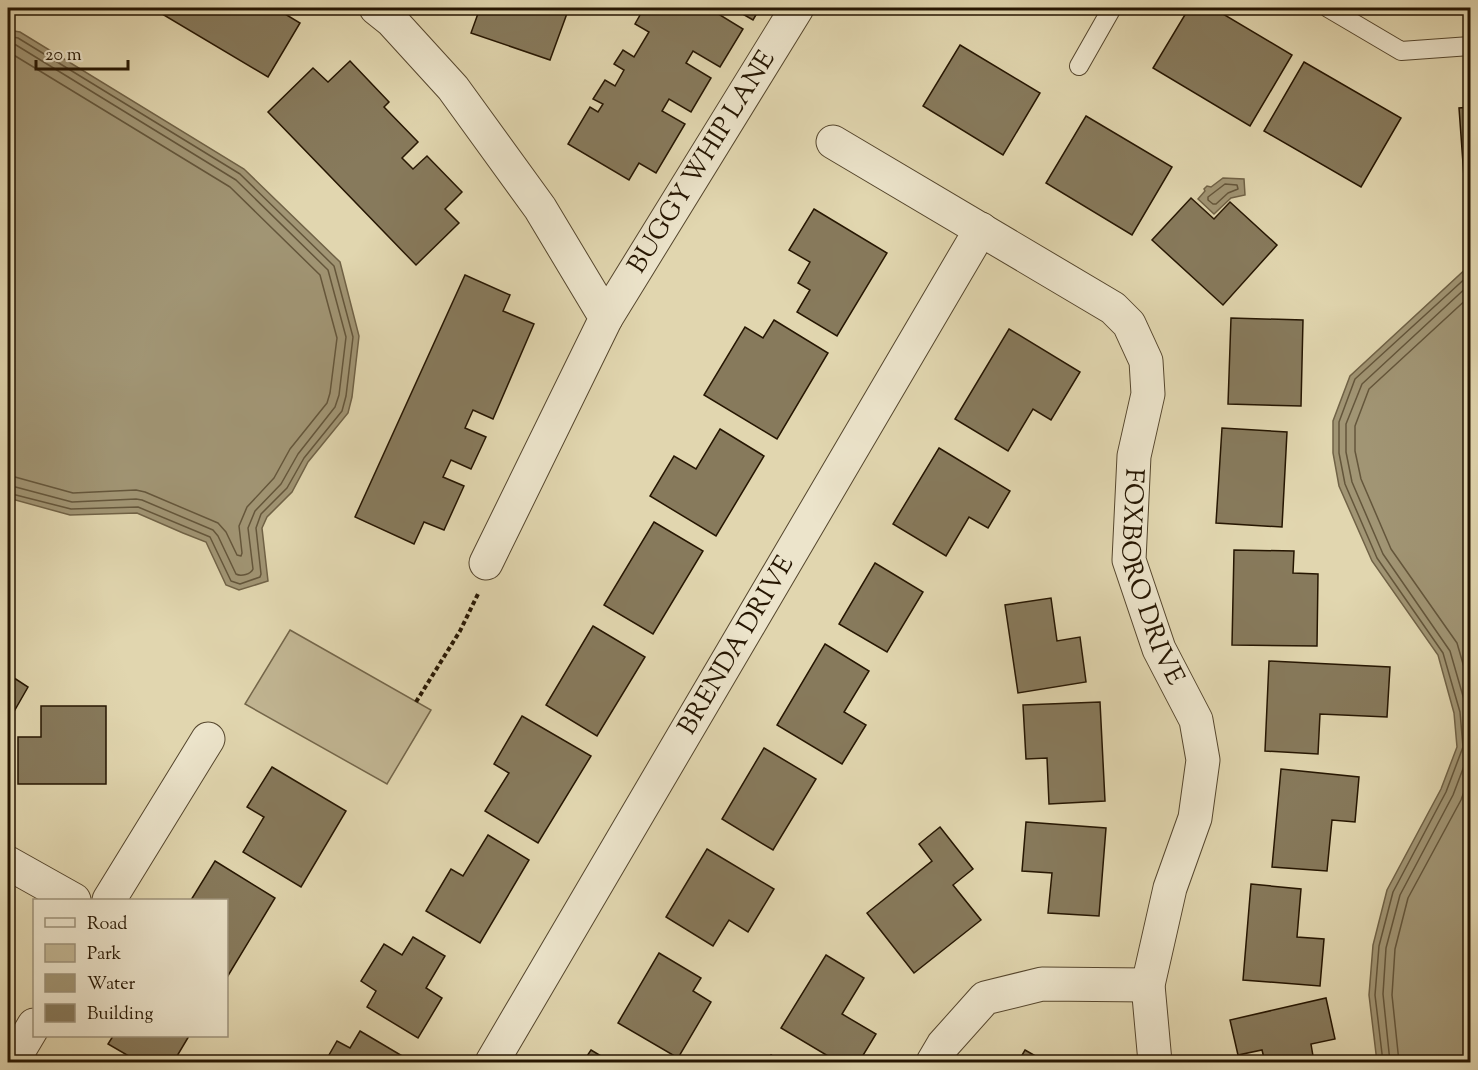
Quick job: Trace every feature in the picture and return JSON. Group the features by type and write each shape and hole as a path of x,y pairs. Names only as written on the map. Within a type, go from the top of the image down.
{"street":[{"name":"BUGGY WHIP LANE","path":"486,563 606,318 797,8"},
{"path":"390,12 453,88 540,208 606,318"},
{"name":"FOXBORO DRIVE","path":"833,142 1113,308 1129,324 1146,361 1148,394 1134,456 1129,560 1159,649 1196,720 1203,760 1195,818 1170,888 1148,985 1155,1062"},
{"name":"BRENDA DRIVE","path":"492,1062 981,229"},
{"path":"110,899 208,739"},
{"path":"8,863 72,899"},
{"path":"933,1062 944,1045 985,999 1042,984 1148,985"},
{"path":"12,1062 33,1027"}],"lane":[{"path":"1078,66 1113,8"},
{"path":"1328,8 1401,51 1470,46"}],"path":[{"path":"416,702 460,631 488,574 486,563"}],"green space":[{"path":"290,630 431,710 387,784 245,704"}],"water":[{"path":"8,30 20,32 244,169 340,262 359,336 352,397 348,413 308,462 292,492 267,517 262,528 268,581 239,590 226,585 206,542 137,513 70,515 8,498"},
{"path":"1223,178 1244,179 1245,195 1231,198 1214,214 1198,199 1207,186 1211,187"},
{"path":"1470,265 1470,1062 1377,1062 1369,995 1373,945 1387,890 1441,789 1457,747 1454,713 1438,655 1372,561 1339,486 1333,453 1333,421 1350,376"}],"building":[{"path":"152,8 282,8 280,11 300,23 268,77"},
{"path":"480,8 569,8 550,60 471,33"},
{"path":"644,8 660,12 663,8 717,8 715,12 743,29 720,67 693,51 686,63 711,78 691,112 669,99 662,111 685,124 656,173 639,163 629,180 568,144 590,107 598,112 603,104 593,99 605,80 615,86 624,70 614,64 623,50 634,57 649,32 635,24"},
{"path":"732,8 760,8 753,20"},
{"path":"1189,8 1213,8 1292,55 1250,126 1153,68"},
{"path":"960,45 1040,93 1003,155 923,106"},
{"path":"350,61 389,102 384,107 418,142 402,158 413,169 427,156 462,192 445,209 459,223 416,265 268,112 313,68 328,82"},
{"path":"1304,62 1401,118 1361,187 1264,131"},
{"path":"1470,107 1470,191 1465,191 1459,108"},
{"path":"1086,116 1172,167 1132,235 1046,183"},
{"path":"1191,198 1214,219 1230,202 1277,245 1223,305 1152,240"},
{"path":"814,209 887,253 837,336 797,312 810,290 798,283 810,262 789,250"},
{"path":"465,275 510,295 503,311 534,324 493,419 473,410 465,428 486,437 471,469 451,460 443,477 464,486 444,530 424,522 414,544 355,517"},
{"path":"1231,318 1303,320 1301,406 1228,404"},
{"path":"774,320 828,353 777,439 704,395 745,327 763,338"},
{"path":"1009,329 1080,372 1051,420 1033,409 1008,451 955,419"},
{"path":"1222,428 1287,432 1282,527 1216,523"},
{"path":"720,429 764,456 716,536 650,496 674,456 696,469"},
{"path":"939,448 1010,491 988,528 969,517 946,556 893,524"},
{"path":"654,522 703,551 653,634 604,605"},
{"path":"1234,550 1294,551 1293,573 1318,574 1317,646 1232,645"},
{"path":"875,563 923,592 887,652 839,624"},
{"path":"1051,598 1057,641 1080,637 1086,682 1018,693 1005,605"},
{"path":"593,626 645,657 597,736 546,705"},
{"path":"825,644 869,671 844,712 866,725 842,764 777,725"},
{"path":"1269,661 1390,667 1387,717 1320,714 1318,754 1265,751"},
{"path":"8,674 28,687 8,722"},
{"path":"1100,702 1105,801 1049,804 1047,758 1026,759 1023,705"},
{"path":"41,706 106,706 106,784 18,784 18,737 41,737"},
{"path":"522,716 591,756 538,843 485,811 509,773 494,764"},
{"path":"764,748 816,779 773,850 722,819"},
{"path":"272,767 346,811 301,887 243,852 264,817 247,807"},
{"path":"1281,769 1359,777 1355,822 1332,820 1327,871 1272,867"},
{"path":"1026,822 1106,828 1099,916 1048,913 1052,873 1022,871"},
{"path":"940,827 973,869 953,885 981,920 914,973 867,913 932,861 919,844"},
{"path":"488,835 529,860 480,943 426,911 451,869 463,876"},
{"path":"707,849 774,889 748,932 729,920 713,946 666,917"},
{"path":"215,861 275,898 228,976 228,899 192,899"},
{"path":"1251,884 1301,889 1297,937 1324,939 1320,986 1243,980"},
{"path":"413,937 445,956 426,988 442,998 418,1038 367,1007 376,991 361,981 384,944 402,955"},
{"path":"659,953 701,978 693,991 711,1002 678,1058 618,1023"},
{"path":"826,955 864,978 842,1014 876,1034 859,1062 838,1062 781,1028"},
{"path":"1326,998 1335,1039 1311,1044 1314,1062 1265,1062 1262,1050 1238,1055 1230,1020"},
{"path":"360,1031 404,1057 400,1062 325,1062 337,1041 350,1048"},
{"path":"112,1037 188,1037 177,1056 188,1062 139,1062 108,1044"},
{"path":"591,1050 611,1062 583,1062"},
{"path":"1025,1050 1046,1062 1018,1062"},
{"path":"771,1055 783,1062 766,1062"},
{"path":"100,1057 109,1062 97,1062"}]}
